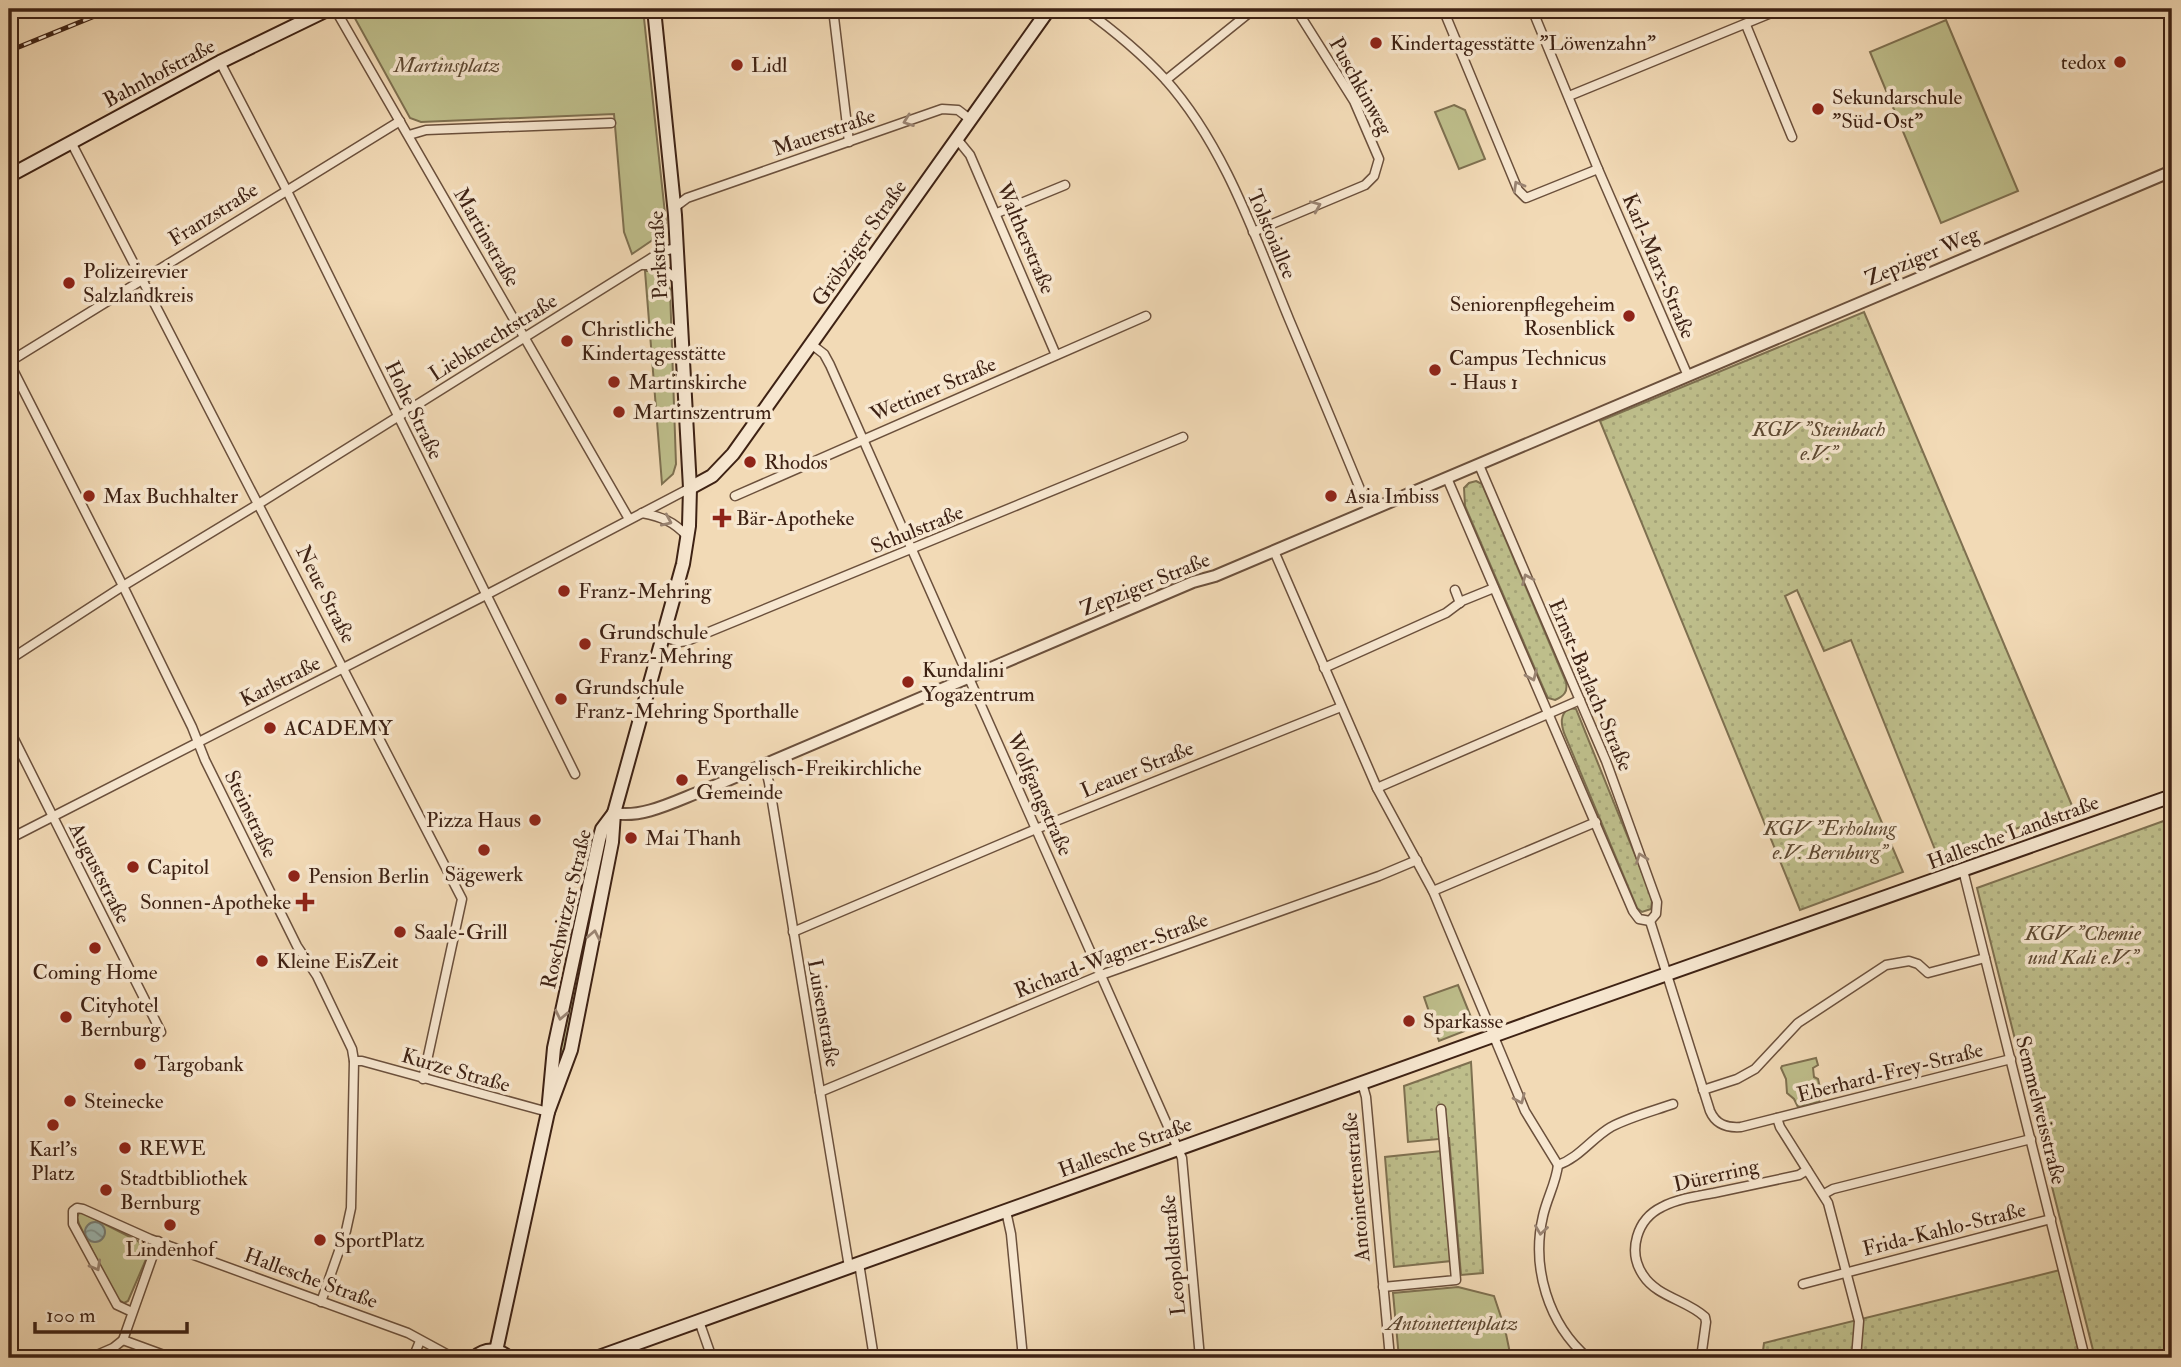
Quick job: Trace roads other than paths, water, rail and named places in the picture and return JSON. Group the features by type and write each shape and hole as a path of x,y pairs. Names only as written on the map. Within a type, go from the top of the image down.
{"main road":[{"name":"Bahnhofstraße","path":"9,176 220,62 332,9"},
{"name":"Gröbziger Straße","path":"690,488 712,476 725,464 1049,9"},
{"name":"Parkstraße","path":"656,13 675,207 691,513 688,537 663,636"},
{"name":"Roschwitzer Straße","path":"496,1351 548,1112 554,1048 599,840 602,828 614,813 663,636"},
{"name":"Hallesche Landstraße","path":"1668,974 2172,796"},
{"name":"Hallesche Straße","path":"596,1358 1668,974"},
{"path":"474,1358 484,1352 496,1351 509,1358"}],"street":[{"name":"Martinstraße","path":"332,9 409,135 629,519"},
{"path":"834,9 849,142"},
{"name":"Tolstoiallee","path":"1084,9 1133,46 1166,80 1201,127 1226,171 1369,511"},
{"path":"1166,80 1254,9"},
{"name":"Puschkinweg","path":"1253,232 1365,185 1378,168 1377,151 1354,101 1296,9"},
{"path":"1443,9 1518,190 1526,198 1598,169"},
{"name":"Karl-Marx-Straße","path":"1532,9 1688,376"},
{"path":"1569,96 1746,25 1766,12 1781,9"},
{"path":"1746,25 1792,136"},
{"name":"Hohe Straße","path":"220,62 286,189 575,774"},
{"name":"Mauerstraße","path":"675,207 687,198 942,109 958,110 971,120"},
{"name":"Franzstraße","path":"9,362 400,121"},
{"path":"409,135 426,130 611,123"},
{"name":"Waltherstraße","path":"957,139 970,155 997,213 1056,355"},
{"name":"Neue Straße","path":"71,142 463,899 423,1079"},
{"name":"Zepziger Weg","path":"1688,376 2172,171"},
{"path":"997,213 1065,185"},
{"path":"673,186 687,198"},
{"name":"Liebknechtstraße","path":"9,660 123,586 640,265 663,251 677,248"},
{"path":"640,265 659,265 679,281"},
{"name":"Wettiner Straße","path":"735,496 1146,316"},
{"name":"Wolfgangstraße","path":"811,344 824,354 830,365 1178,1149"},
{"name":"Steinstraße","path":"9,362 123,586 297,946 317,976 352,1049 351,1208 346,1231 321,1302"},
{"name":"Zepziger Straße","path":"614,813 645,811 765,765 1193,582 1215,576 1688,376"},
{"name":"Schulstraße","path":"663,636 680,642 687,641 1183,438"},
{"name":"Ernst-Barlach-Straße","path":"1479,465 1606,761 1657,902 1656,914 1650,921"},
{"name":"Ernst-Barlach-Straße","path":"1447,478 1633,911 1639,919 1650,921"},
{"name":"Karlstraße","path":"9,839 690,488"},
{"path":"642,513 671,521 688,537"},
{"path":"1274,551 1377,788 1433,891 1531,1124 1558,1165 1557,1180 1543,1215 1540,1269 1547,1298 1558,1319 1573,1342 1588,1358"},
{"path":"1324,668 1446,613 1460,603 1494,588"},
{"path":"1455,590 1460,603"},
{"path":"1377,788 1580,700"},
{"name":"Leauer Straße","path":"793,932 1035,828 1340,707"},
{"name":"Auguststraße","path":"9,729 161,1032"},
{"name":"Luisenstraße","path":"765,765 820,1092 874,1358"},
{"path":"1433,891 1596,822"},
{"name":"Richard-Wagner-Straße","path":"820,1092 1101,975 1417,860"},
{"name":"Semmelweisstraße","path":"1963,870 2085,1358"},
{"name":"Ernst-Barlach-Straße","path":"1650,921 1703,1090"},
{"path":"1703,1090 1737,1079 1755,1069 1798,1024 1886,965 1909,961 1918,964 1928,973 1985,958"},
{"name":"Eberhard-Frey-Straße","path":"1703,1090 1713,1118 1723,1125 1741,1127 2011,1059"},
{"name":"Kurze Straße","path":"354,1061 548,1112"},
{"name":"Antoinettenstraße","path":"1362,1083 1390,1358"},
{"path":"1558,1165 1572,1159 1613,1126 1673,1104"},
{"name":"Antoinettenstraße","path":"1383,1287 1456,1280 1441,1109"},
{"path":"1777,1118 1828,1203 1859,1321 1856,1358"},
{"path":"1824,1194 1833,1189 2031,1139"},
{"name":"Leopoldstraße","path":"1178,1149 1184,1166 1200,1358"},
{"name":"Dürerring","path":"1701,1358 1705,1317 1655,1288 1643,1276 1636,1259 1635,1241 1643,1220 1662,1206 1798,1175 1807,1170"},
{"name":"Hallesche Straße","path":"132,1312 117,1305 73,1224 73,1211 78,1208 158,1241 408,1333 451,1357"},
{"path":"1006,1210 1011,1234 1023,1358"},
{"name":"Frida-Kahlo-Straße","path":"1804,1284 2050,1219"},
{"path":"90,1358 113,1348 123,1340 158,1241"},
{"path":"699,1321 712,1358"},
{"path":"123,1340 172,1358"},
{"path":"413,1358 420,1341"}],"water":[{"path":"95,1222 102,1225 105,1232 102,1239 95,1242 88,1239 85,1232 88,1225"}],"railway":[{"path":"9,51 112,9"}],"place":[{"name":"Kindertagesstätte \"Löwenzahn\"","path":"1376,43"},
{"name":"tedox","path":"2120,62"},
{"name":"Lidl","path":"737,65"},
{"name":"Sekundarschule \"Süd-Ost\"","path":"1818,109"},
{"name":"Polizeirevier Salzlandkreis","path":"69,283"},
{"name":"Seniorenpflegeheim Rosenblick","path":"1629,316"},
{"name":"Christliche Kindertagesstätte","path":"567,341"},
{"name":"Campus Technicus - Haus 1","path":"1435,370"},
{"name":"Martinskirche","path":"614,382"},
{"name":"Martinszentrum","path":"619,412"},
{"name":"Rhodos","path":"750,462"},
{"name":"Max Buchhalter","path":"89,496"},
{"name":"Asia Imbiss","path":"1331,496"},
{"name":"Bär-Apotheke","path":"722,518"},
{"name":"Franz-Mehring","path":"564,591"},
{"name":"Grundschule Franz-Mehring","path":"585,644"},
{"name":"Kundalini Yogazentrum","path":"908,682"},
{"name":"Grundschule Franz-Mehring Sporthalle","path":"561,699"},
{"name":"ACADEMY","path":"270,728"},
{"name":"Evangelisch-Freikirchliche Gemeinde","path":"682,780"},
{"name":"Pizza Haus","path":"535,820"},
{"name":"Mai Thanh","path":"631,838"},
{"name":"Sägewerk","path":"484,850"},
{"name":"Capitol","path":"133,867"},
{"name":"Pension Berlin","path":"294,876"},
{"name":"Sonnen-Apotheke","path":"305,902"},
{"name":"Saale-Grill","path":"400,932"},
{"name":"Coming Home","path":"95,948"},
{"name":"Kleine EisZeit","path":"262,961"},
{"name":"Cityhotel Bernburg","path":"66,1017"},
{"name":"Sparkasse","path":"1409,1021"},
{"name":"Targobank","path":"140,1064"},
{"name":"Steinecke","path":"70,1101"},
{"name":"Karl’s Platz","path":"53,1125"},
{"name":"REWE","path":"125,1148"},
{"name":"Stadtbibliothek Bernburg","path":"106,1190"},
{"name":"Lindenhof","path":"170,1225"},
{"name":"SportPlatz","path":"320,1240"}],"park label":[{"name":"Martinsplatz","path":"447,65"},
{"name":"KGV \"Steinbach e.V.\"","path":"1819,441"},
{"name":"KGV \"Erholung e.V. Bernburg\"","path":"1830,840"},
{"name":"KGV \"Chemie und Kali e.V.\"","path":"2083,945"},
{"name":"Antoinettenplatz","path":"1452,1323"}]}
